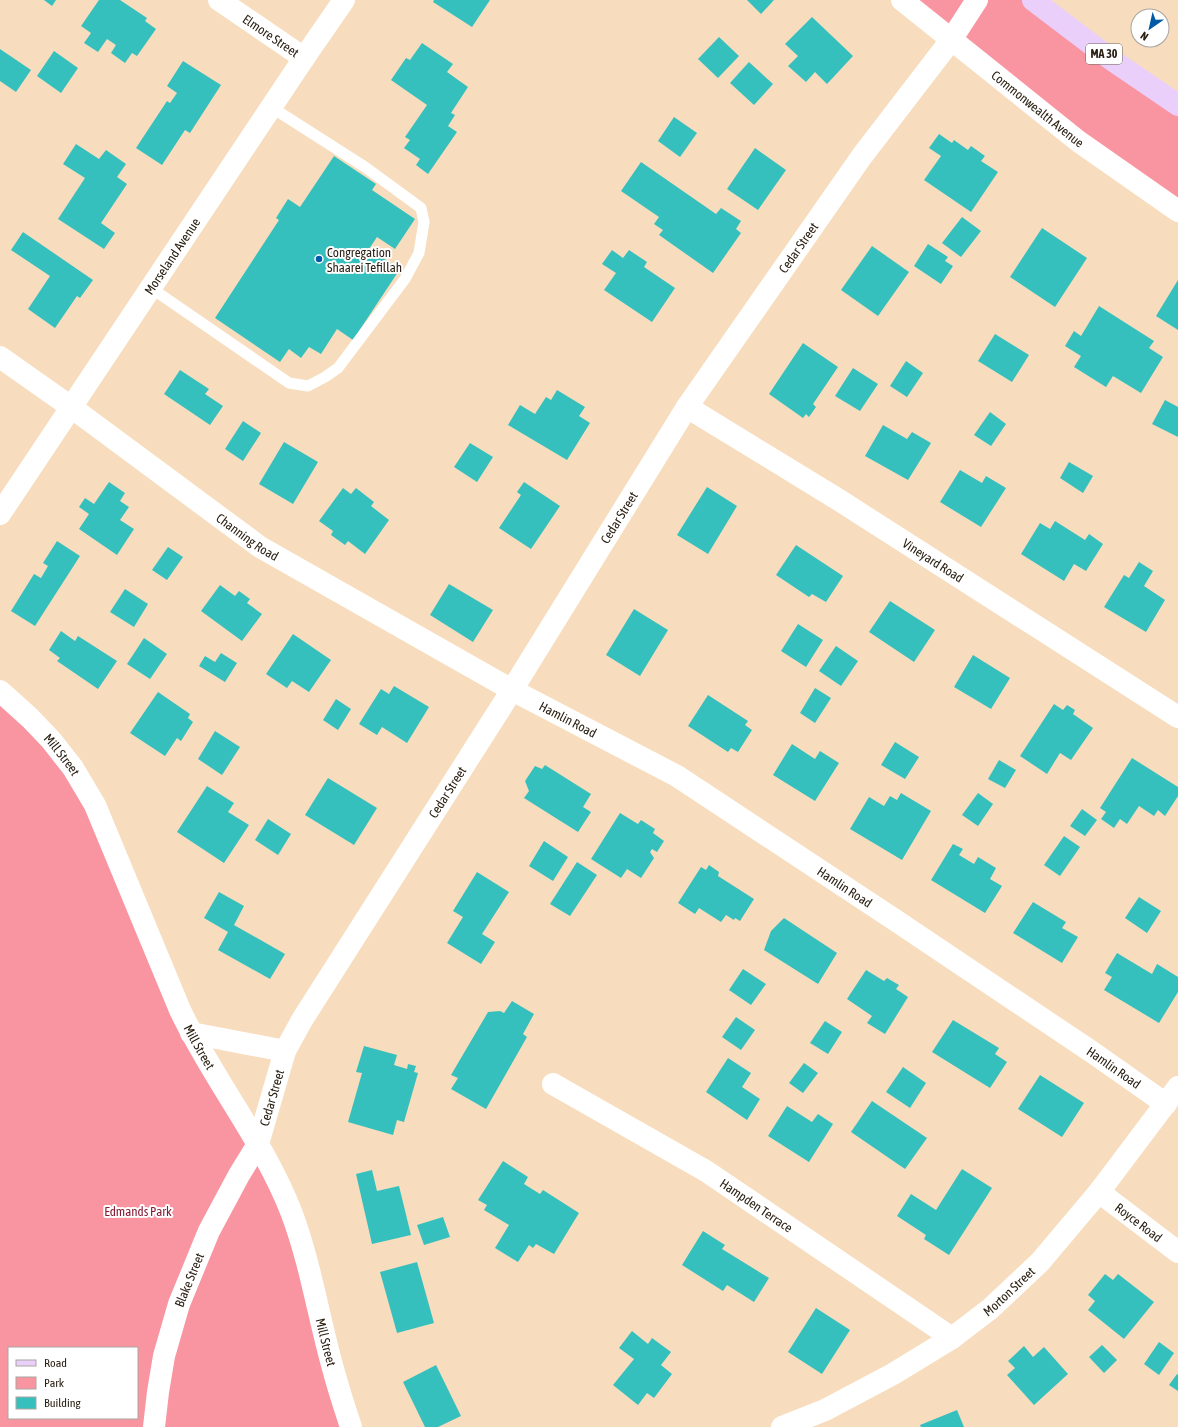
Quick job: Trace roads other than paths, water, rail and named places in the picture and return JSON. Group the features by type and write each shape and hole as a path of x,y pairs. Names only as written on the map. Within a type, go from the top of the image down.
{"main road":[{"name":"MA 30","path":"1033,0 1112,60 1178,105"}],"street":[{"name":"Elmore Street","path":"219,0 304,58"},
{"name":"Morseland Avenue","path":"0,514 344,0"},
{"name":"Commonwealth Avenue","path":"902,0 1078,141 1178,211"},
{"name":"Cedar Street","path":"258,1144 285,1051 302,1020 512,690 687,407 862,156 951,40 977,0"},
{"name":"Channing Road","path":"0,358 71,407 260,547 512,690"},
{"name":"Vineyard Road","path":"687,407 840,500 1178,717"},
{"name":"Hamlin Road","path":"512,690 677,776 1072,1039 1172,1095"},
{"name":"Mill Street","path":"0,691 30,718 51,740 73,768 95,805 180,1010 191,1033 258,1144 274,1174 292,1214 305,1253 334,1372 351,1427"},
{"name":"Cedar Street","path":"191,1033 285,1051"},
{"name":"Hampden Terrace","path":"553,1084 706,1171 952,1338"},
{"name":"Morton Street","path":"782,1427 828,1419 893,1374 952,1338 990,1309 1040,1262 1100,1192 1172,1095"},
{"name":"Blake Street","path":"154,1427 164,1356 179,1304 209,1231 239,1175 258,1144"},
{"name":"Royce Road","path":"1100,1192 1178,1252"}],"lane":[{"path":"151,288 289,383 308,386 338,368 405,279 419,253 424,222 421,208 365,167 271,107"}],"place":[{"name":"Congregation Shaarei Tefillah","path":"319,259"}],"park label":[{"name":"Edmands Park","path":"138,1211"}]}
